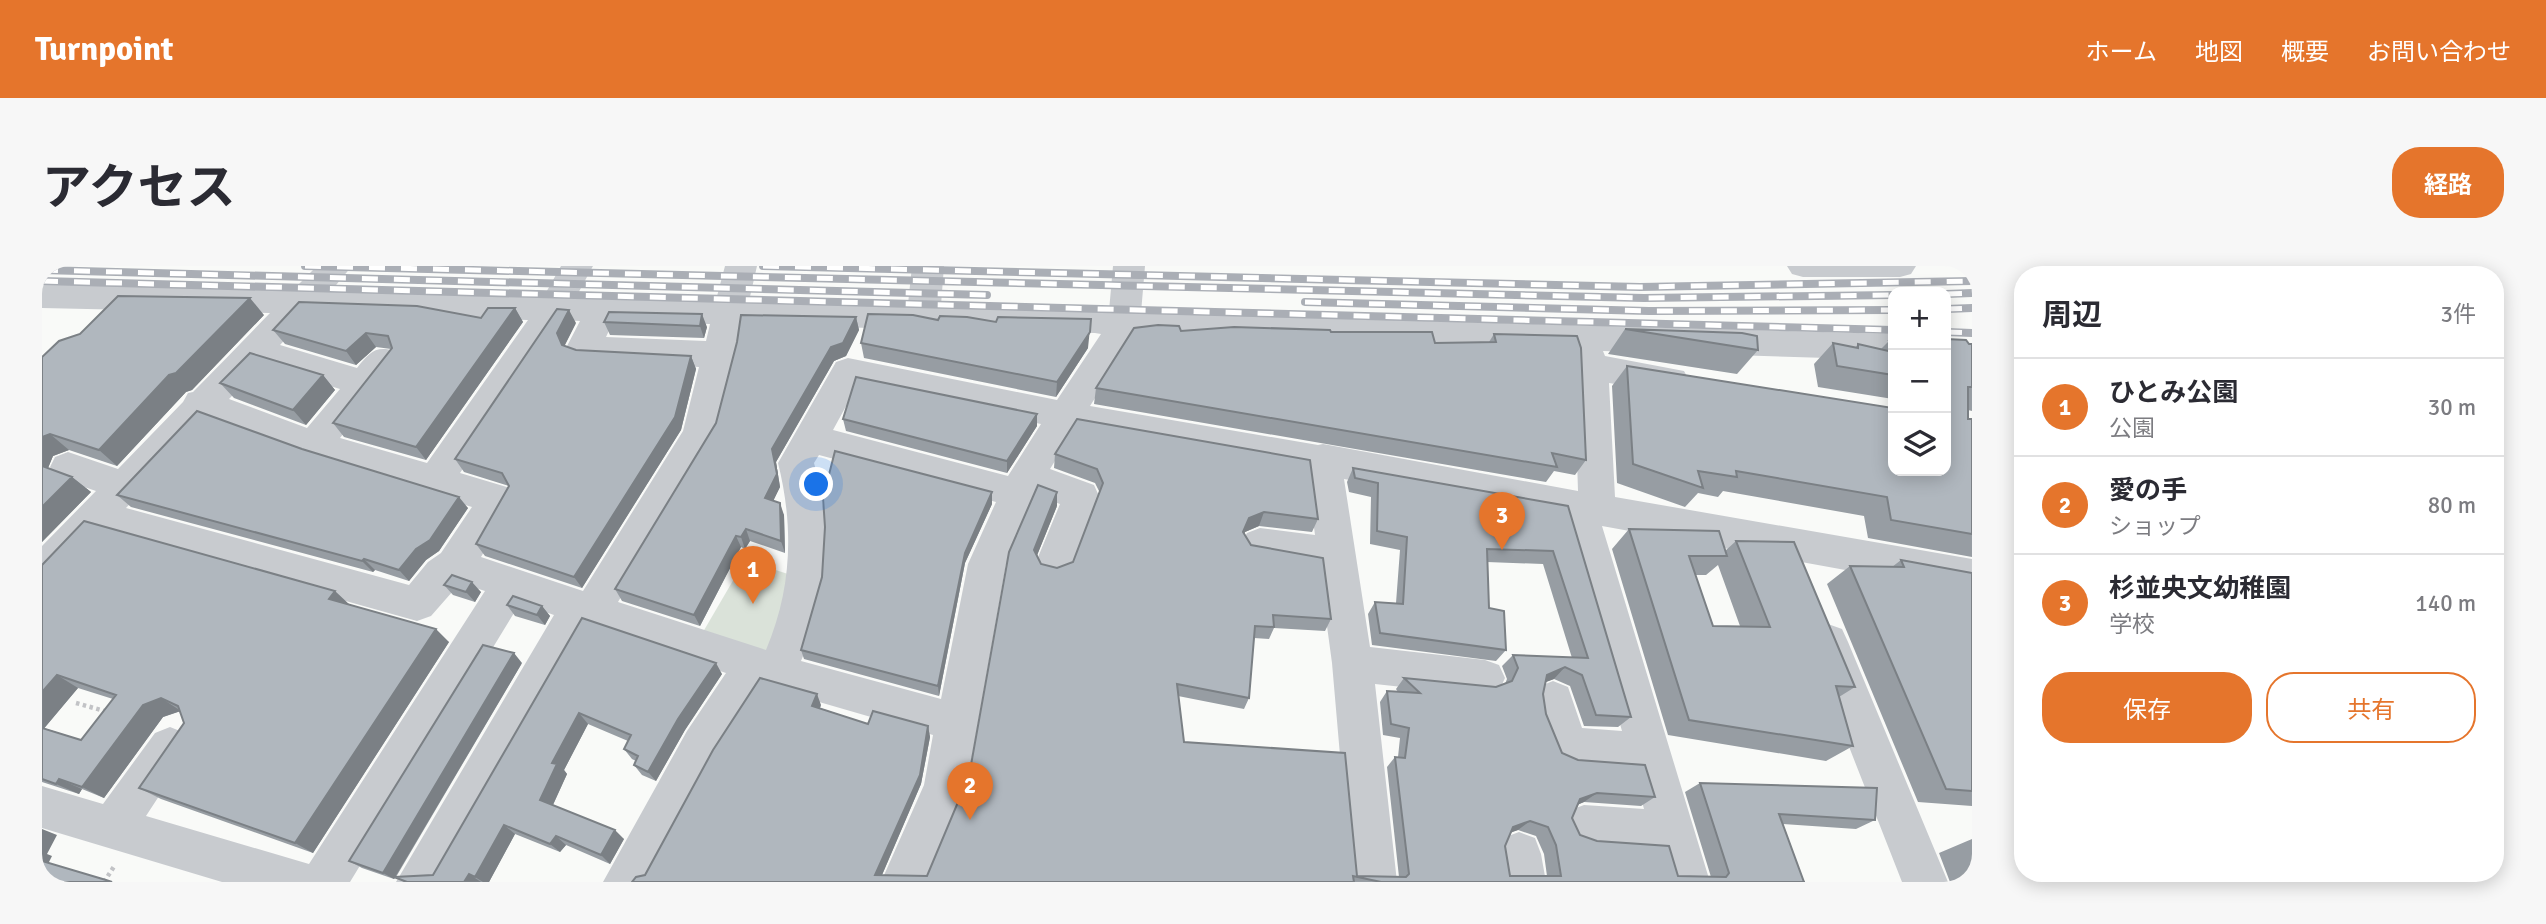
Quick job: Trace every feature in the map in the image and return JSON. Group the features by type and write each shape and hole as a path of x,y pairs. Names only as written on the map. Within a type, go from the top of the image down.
{"street":[{"path":"42,571 252,349 336,266"},
{"path":"434,482 554,307 577,266"},
{"path":"419,882 586,609 700,434 722,355 741,266"},
{"path":"923,317 928,266"},
{"path":"904,882 945,785 955,722 973,649 987,564 1022,484 1124,325 1129,266"},
{"path":"1803,266 1900,266"},
{"path":"42,296 1095,321 1124,325 1587,352 1888,347"},
{"path":"99,326 125,298"},
{"path":"603,309 583,348 722,355"},
{"path":"252,349 373,372 314,445"},
{"path":"1587,352 1701,385"},
{"path":"1587,352 1588,509 1650,753 1687,882"},
{"path":"626,882 702,745 765,668 791,641 806,592 811,540 803,451 848,371 1066,415 1323,458 1588,509 1972,576"},
{"path":"94,515 417,604 442,574 455,565 497,499 314,445 200,403"},
{"path":"803,451 1022,484 1081,496 1055,562"},
{"path":"1323,458 1334,553 1352,663 1374,882"},
{"path":"68,467 122,485"},
{"path":"1788,542 1925,882"},
{"path":"1260,544 1334,553"},
{"path":"455,565 765,668 955,722"},
{"path":"324,882 510,585"},
{"path":"1352,663 1485,678"},
{"path":"1553,699 1566,747 1650,753"},
{"path":"113,828 180,733"},
{"path":"42,807 297,882"},
{"path":"1584,826 1673,832"}],"path":[{"path":"76,703 115,714"}],"shaded area":[{"path":"745,560 794,576 775,647 765,652 703,632"}],"building":[{"path":"118,296 250,298 176,373 169,375 99,450 50,434 42,437 42,357 59,341 80,334"},
{"path":"299,302 417,306 481,318 488,308 515,308 416,447 333,423 392,348 388,336 366,333 346,351 273,330"},
{"path":"557,309 569,310 557,333 562,345 576,350 691,356 675,417 574,577 476,544 509,486 502,473 455,459"},
{"path":"609,312 702,314 700,326 604,322"},
{"path":"868,314 913,315 938,320 940,316 967,317 996,322 998,317 1091,319 1090,332 1057,382 861,343"},
{"path":"741,315 856,317 843,343 831,347 772,449 777,474 765,498 780,503 781,541 746,529 741,537 736,536 694,615 615,589 716,423 737,342"},
{"path":"1179,326 1181,331 1234,327 1331,332 1432,332 1435,343 1496,342 1494,334 1577,336 1581,348 1586,460 1552,453 1557,467 1096,388 1134,328"},
{"path":"1625,329 1742,333 1757,336 1758,350"},
{"path":"1951,339 1966,340 1972,344 1972,387 1968,387 1968,419 1972,419 1972,534 1891,520 1887,497 1736,471 1737,477 1698,471 1703,488 1633,464 1627,366 1888,407 1888,476 1951,476"},
{"path":"1833,343 1858,348 1858,344 1888,351 1888,374 1837,366"},
{"path":"250,353 323,375 293,410 220,383"},
{"path":"856,377 1037,414 1007,461 843,419"},
{"path":"197,411 302,449 459,497 430,540 416,549 399,570 117,495"},
{"path":"1077,419 1310,460 1318,519 1264,512 1249,518 1243,532 1251,545 1323,558 1331,619 1273,615 1274,627 1255,626 1249,698 1177,684 1184,742 1345,753 1357,876 1406,877 1409,874 1395,757 1405,758 1409,728 1391,724 1387,691 1420,693 1404,678 1496,687 1512,681 1518,668 1513,655 1588,658 1553,551 1487,549 1489,608 1504,611 1506,650 1380,633 1375,602 1403,604 1407,537 1377,531 1378,483 1355,478 1353,468 1568,506 1631,717 1596,715 1582,675 1565,667 1547,675 1543,694 1546,714 1562,753 1578,760 1645,765 1655,797 1597,793 1580,799 1572,818 1580,835 1597,841 1669,846 1678,876 1726,877 1729,873 1700,783 1877,788 1875,820 1779,814 1804,882 1381,882 1353,876 1354,882 632,882 636,877 645,875 713,750 760,678 817,694 812,706 868,724 873,711 928,726 920,775 875,875 927,876 969,776 1009,552 1038,485 1057,492 1034,550 1041,564 1057,568 1073,562 1103,483 1097,469 1055,454","holes":["1530,821 1548,827 1556,845 1561,876 1510,876 1505,846 1513,827"]},
{"path":"835,451 992,492 965,553 938,686 801,650 822,577 825,527 823,498"},
{"path":"42,466 72,477 42,507"},
{"path":"84,521 335,591 329,599 436,629 295,843 139,788 184,723 178,706 161,698 143,705 82,787 59,779 56,784 42,779 42,728 81,740 116,695 57,675 42,692 42,565"},
{"path":"1629,529 1719,531 1727,556 1689,556 1713,626 1770,627 1736,541 1794,542 1855,687 1836,686 1853,746 1689,720"},
{"path":"1901,560 1972,573 1972,791 1946,789 1850,566 1904,567"},
{"path":"452,575 472,582 466,592 444,585"},
{"path":"513,596 542,606 537,615 507,605"},
{"path":"582,618 716,663 678,719 648,772 634,765 638,756 624,749 631,735 579,713 552,763 557,764 540,800 615,830 601,855 556,836 550,844 504,825 475,877 469,874 464,882 407,882 394,877 433,875"},
{"path":"483,645 514,653 383,873 349,861"},
{"path":"42,861 106,880 112,882 42,882"}],"railway":[{"path":"305,266 1644,298 1888,295"},
{"path":"763,266 1640,287 1972,281"},
{"path":"42,270 987,295"},
{"path":"42,281 1888,330"},
{"path":"1951,294 1972,293"},
{"path":"1305,302 1649,311 1888,310"},
{"path":"1951,309 1972,308"},
{"path":"1951,332 1972,333"}],"place":[{"name":"杉並央文幼稚園","path":"1502,550"},
{"name":"ひとみ公園","path":"753,604"},
{"name":"愛の手","path":"970,820"}]}
